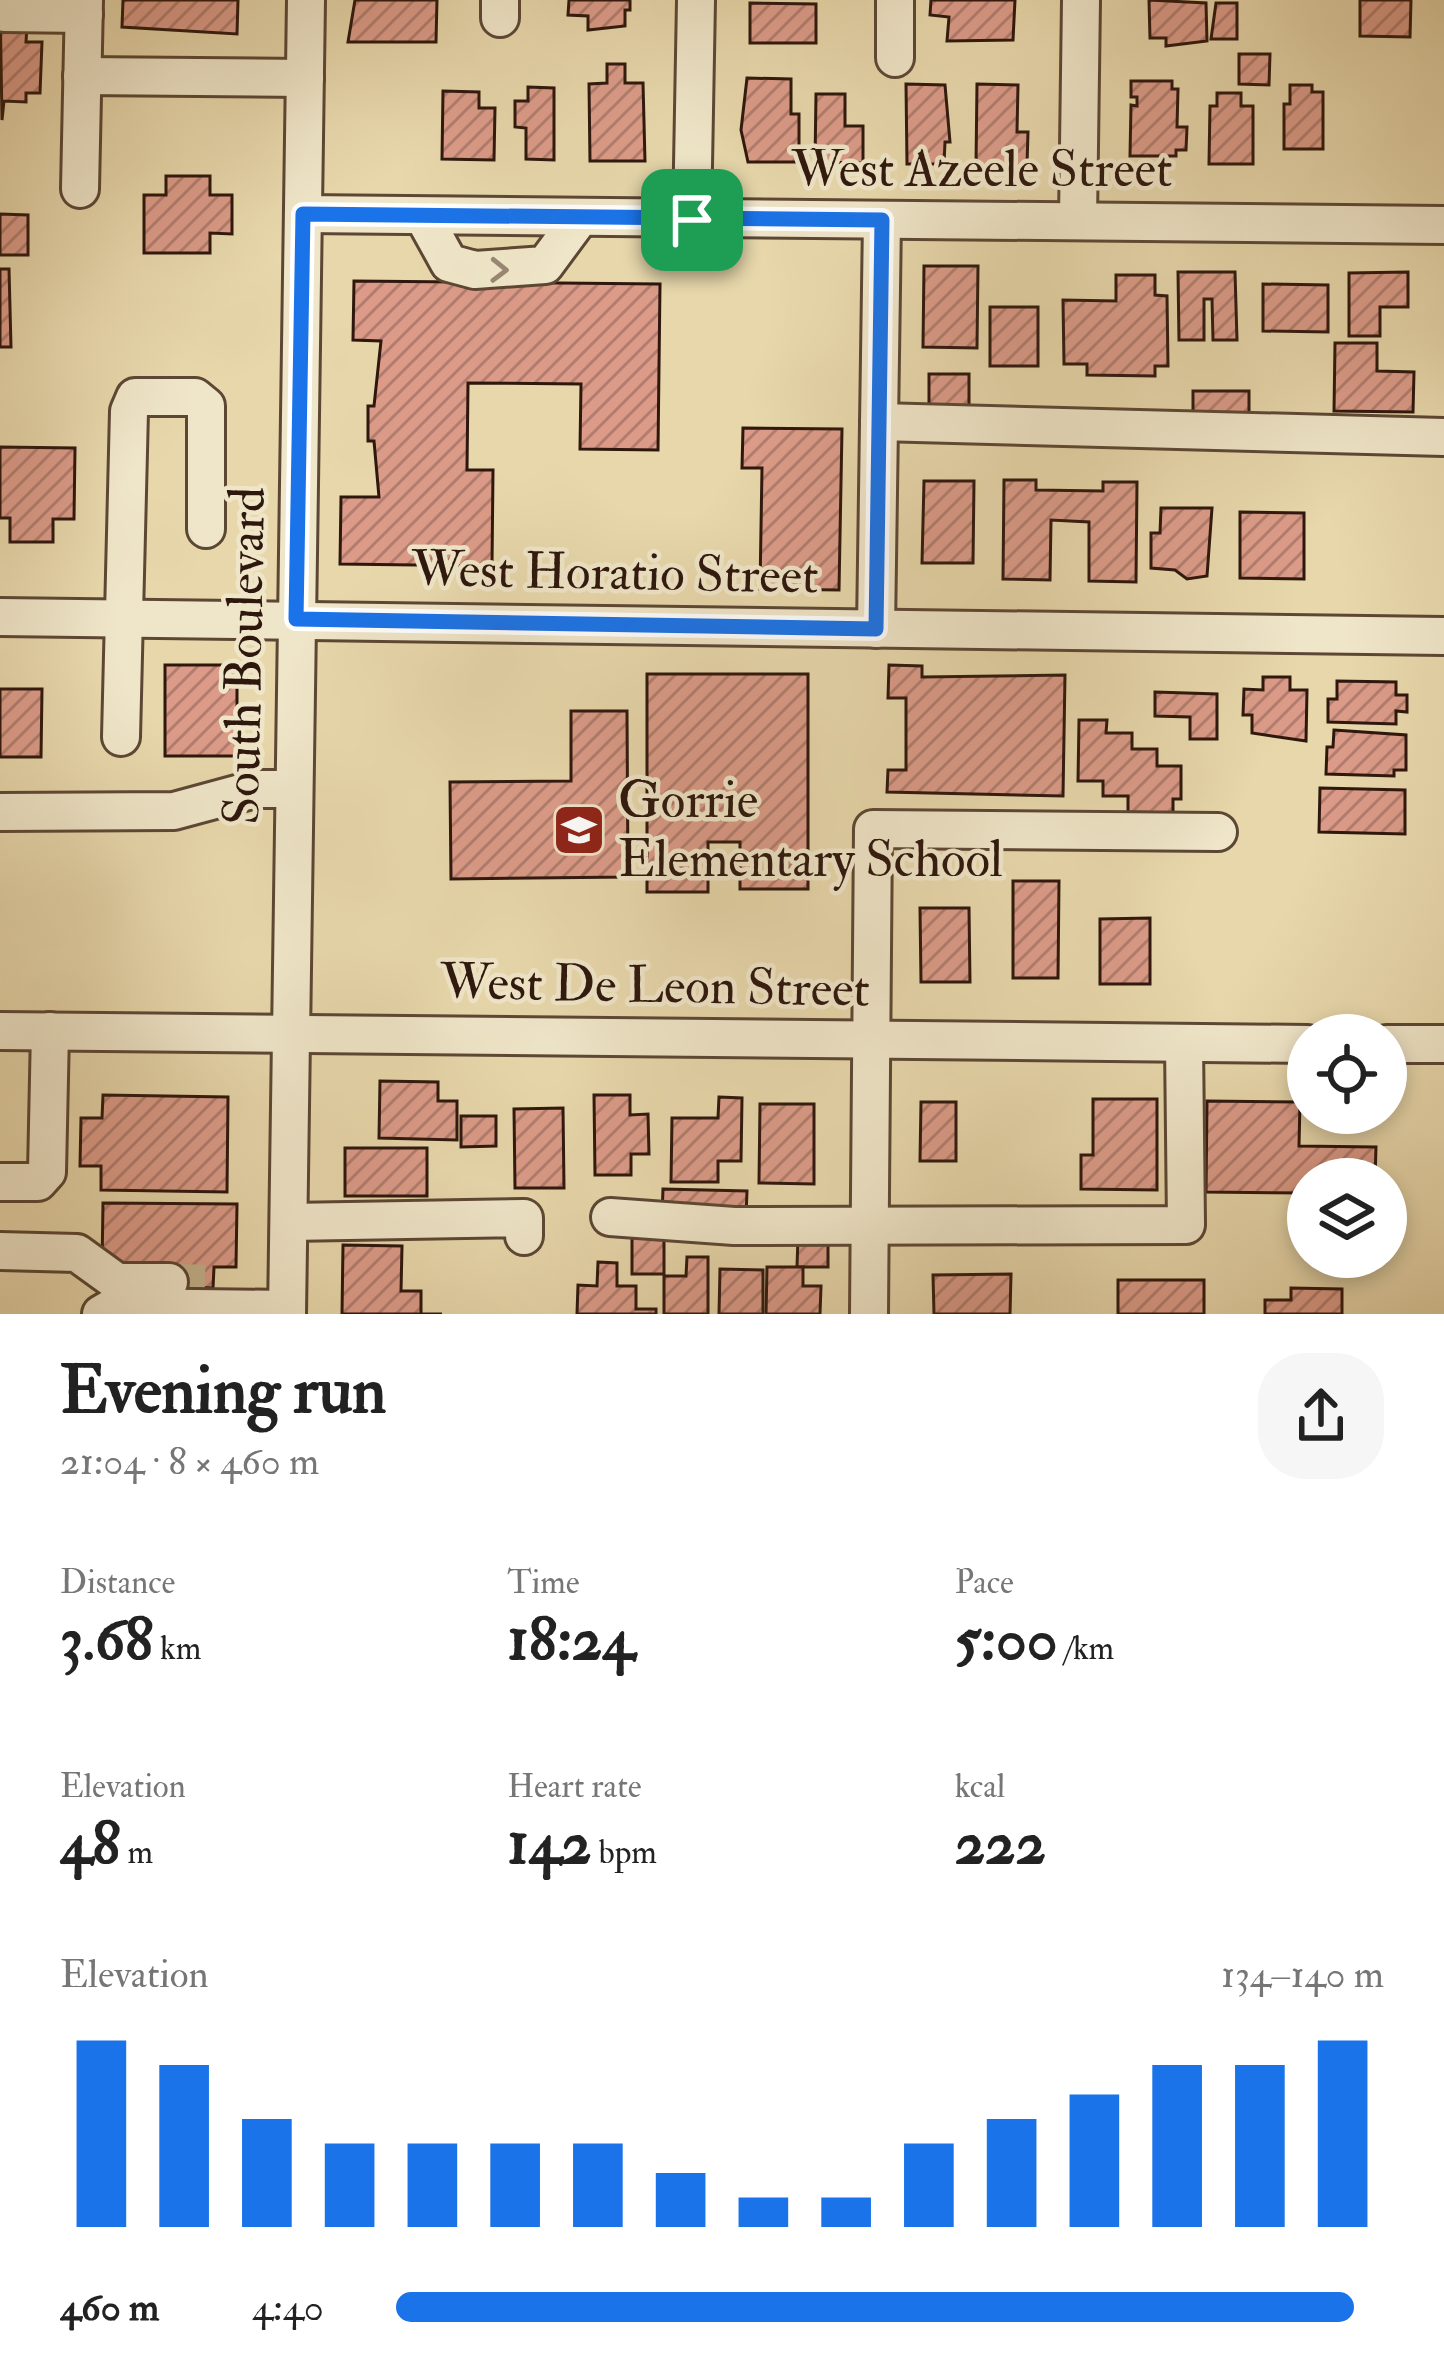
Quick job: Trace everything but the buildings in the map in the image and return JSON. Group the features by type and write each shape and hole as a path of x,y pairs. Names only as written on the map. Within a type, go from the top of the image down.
{"street":[{"name":"South Boulevard","path":"287,1302 306,0"},
{"path":"692,220 696,0"},
{"path":"895,0 895,58"},
{"path":"1078,219 1081,0"},
{"path":"4,13 84,7 80,189"},
{"path":"82,76 305,78"},
{"name":"West Azeele Street","path":"303,214 1444,225"},
{"path":"423,216 449,262 475,270 544,265 579,219"},
{"path":"876,629 882,220"},
{"path":"122,737 129,411 135,397 195,397 206,406 206,529"},
{"path":"879,422 1444,437"},
{"name":"West Horatio Street","path":"0,617 1444,636"},
{"path":"0,812 174,811 255,789 294,789"},
{"path":"869,1314 873,829 1218,832"},
{"name":"West De Leon Street","path":"0,1031 1287,1044"},
{"path":"0,1182 38,1182 47,1172 50,1031"},
{"path":"610,1217 734,1226 1186,1225 1184,1043"},
{"path":"1407,1044 1444,1044"},
{"path":"289,1222 524,1218 524,1236"},
{"path":"0,1251 77,1253 117,1282 169,1282"},
{"path":"101,1314 113,1306 287,1302"}],"tunnel":[{"path":"169,1282 213,1283"}],"place":[{"name":"Gorrie Elementary School","path":"579,830"}],"route":[{"path":"303,214 692,220 882,220 876,629 296,619 303,214"}]}
